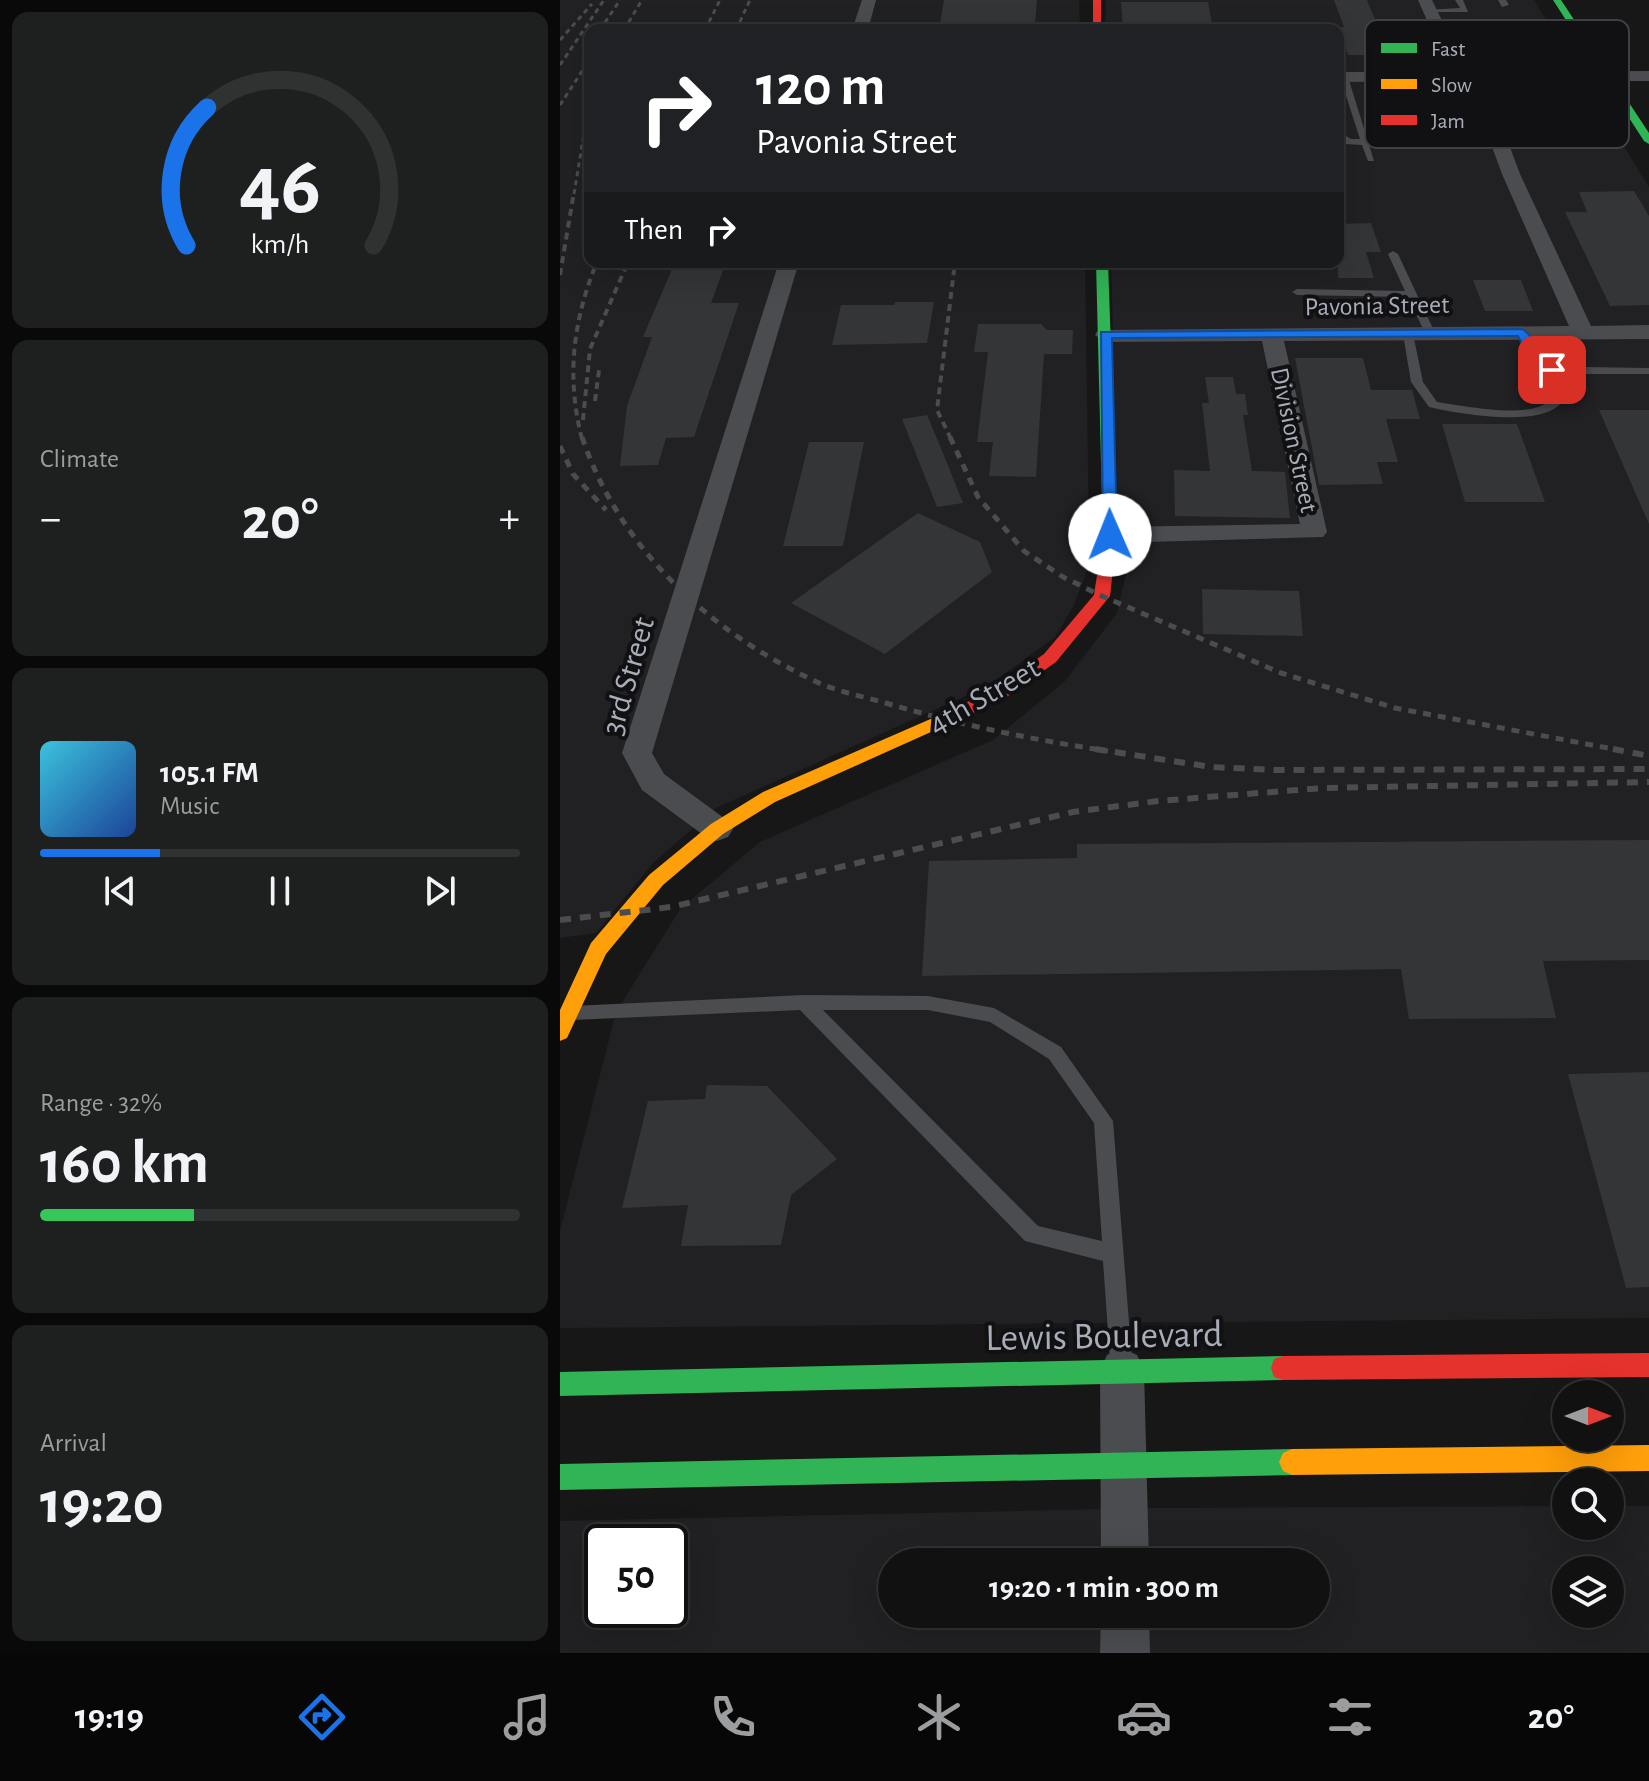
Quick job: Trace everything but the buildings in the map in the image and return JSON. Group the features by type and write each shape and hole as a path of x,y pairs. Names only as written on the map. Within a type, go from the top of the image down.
{"main road":[{"path":"1097,0 1097,24"},
{"path":"1557,0 1570,20"},
{"path":"1629,110 1649,141"},
{"name":"4th Street","path":"717,829 769,797 926,730 1002,692 1050,658 1102,596 1110,535 1102,268"},
{"path":"563,1023 598,949 656,880 717,829"},
{"name":"Lewis Boulevard","path":"560,1384 1122,1370 1649,1365"},
{"path":"560,1477 1124,1464 1649,1458"}],"street":[{"path":"862,24 869,0"},
{"path":"1344,77 1365,77"},
{"path":"1499,148 1574,332"},
{"name":"3rd Street","path":"717,829 653,782 637,753 787,268"},
{"name":"Pavonia Street","path":"1106,335 1649,332"},
{"name":"Division Street","path":"1110,535 1314,532 1272,335"},
{"path":"1122,1370 1125,1548"},
{"path":"1125,1628 1125,1653"}],"lane":[{"path":"1428,5 1465,10 1459,0"},
{"path":"1344,84 1365,142 1349,142 1344,138"},
{"path":"1344,106 1354,106"},
{"path":"1367,148 1371,159"},
{"path":"1393,254 1412,295 1419,334 1417,382 1433,405 1473,411 1543,411 1565,395 1579,372 1574,332"},
{"path":"1297,292 1412,295"},
{"path":"1522,333 1537,362 1552,370 1649,371"},
{"path":"563,1023 804,1002 928,1003 994,1015 1055,1053 1103,1121 1122,1370"},
{"path":"804,1002 1032,1234 1111,1253"}],"shaded area":[{"path":"560,0 1079,0 1080,24 584,24 584,268 1085,268 1089,538 1086,574 1073,607 1055,637 990,685 716,808 653,863 596,933 560,938"},
{"path":"1106,0 1534,0 1546,20 1365,20 1365,148 1625,148 1649,187 1649,1318 560,1328 560,1231 616,1012 680,909 760,842 993,740 1065,681 1117,613 1134,540 1119,540 1111,268 1344,268 1344,24 1105,24"},
{"path":"1552,1506 1552,1540 1624,1540 1624,1506 1649,1506 1649,1653 560,1653 560,1521 1153,1508"}],"railway":[{"path":"588,24 604,0"},
{"path":"604,24 620,0"},
{"path":"628,24 642,0"},
{"path":"708,24 720,0"},
{"path":"739,24 750,0"},
{"path":"560,40 592,4"},
{"path":"560,65 584,30"},
{"path":"560,105 584,68"},
{"path":"574,194 584,133"},
{"path":"560,275 574,192"},
{"path":"582,439 574,393 574,349 582,305 595,268"},
{"path":"583,420 590,349 625,268"},
{"path":"951,439 937,410 954,268"},
{"path":"595,401 599,370"},
{"path":"582,437 599,478 645,552 707,613 742,640 780,663 819,683 916,712 1108,751"},
{"path":"950,437 978,497 1024,551 1063,577 1102,596 1281,673 1395,708 1624,751"},
{"path":"560,446 573,474 606,510"},
{"path":"1095,749 1211,767 1275,770 1649,769"},
{"path":"1613,749 1649,756"},
{"path":"560,920 671,907 1073,812 1158,801 1323,788 1649,782"}],"traffic: fast":[{"path":"1557,0 1570,20"},
{"path":"1629,110 1649,141"},
{"path":"1102,268 1108,462"},
{"path":"560,1384 1283,1368"},
{"path":"560,1477 1292,1462"}],"traffic: slow":[{"path":"560,1032 598,949 656,880 717,829 769,797 965,710"},
{"path":"1292,1462 1649,1458"}],"traffic: jam":[{"path":"1097,0 1097,24"},
{"path":"965,710 1002,692 1050,658 1102,596 1110,535 1108,462"},
{"path":"1283,1368 1649,1365"}],"route":[{"path":"1110,535 1106,335 1522,333 1537,362 1552,370"}]}
